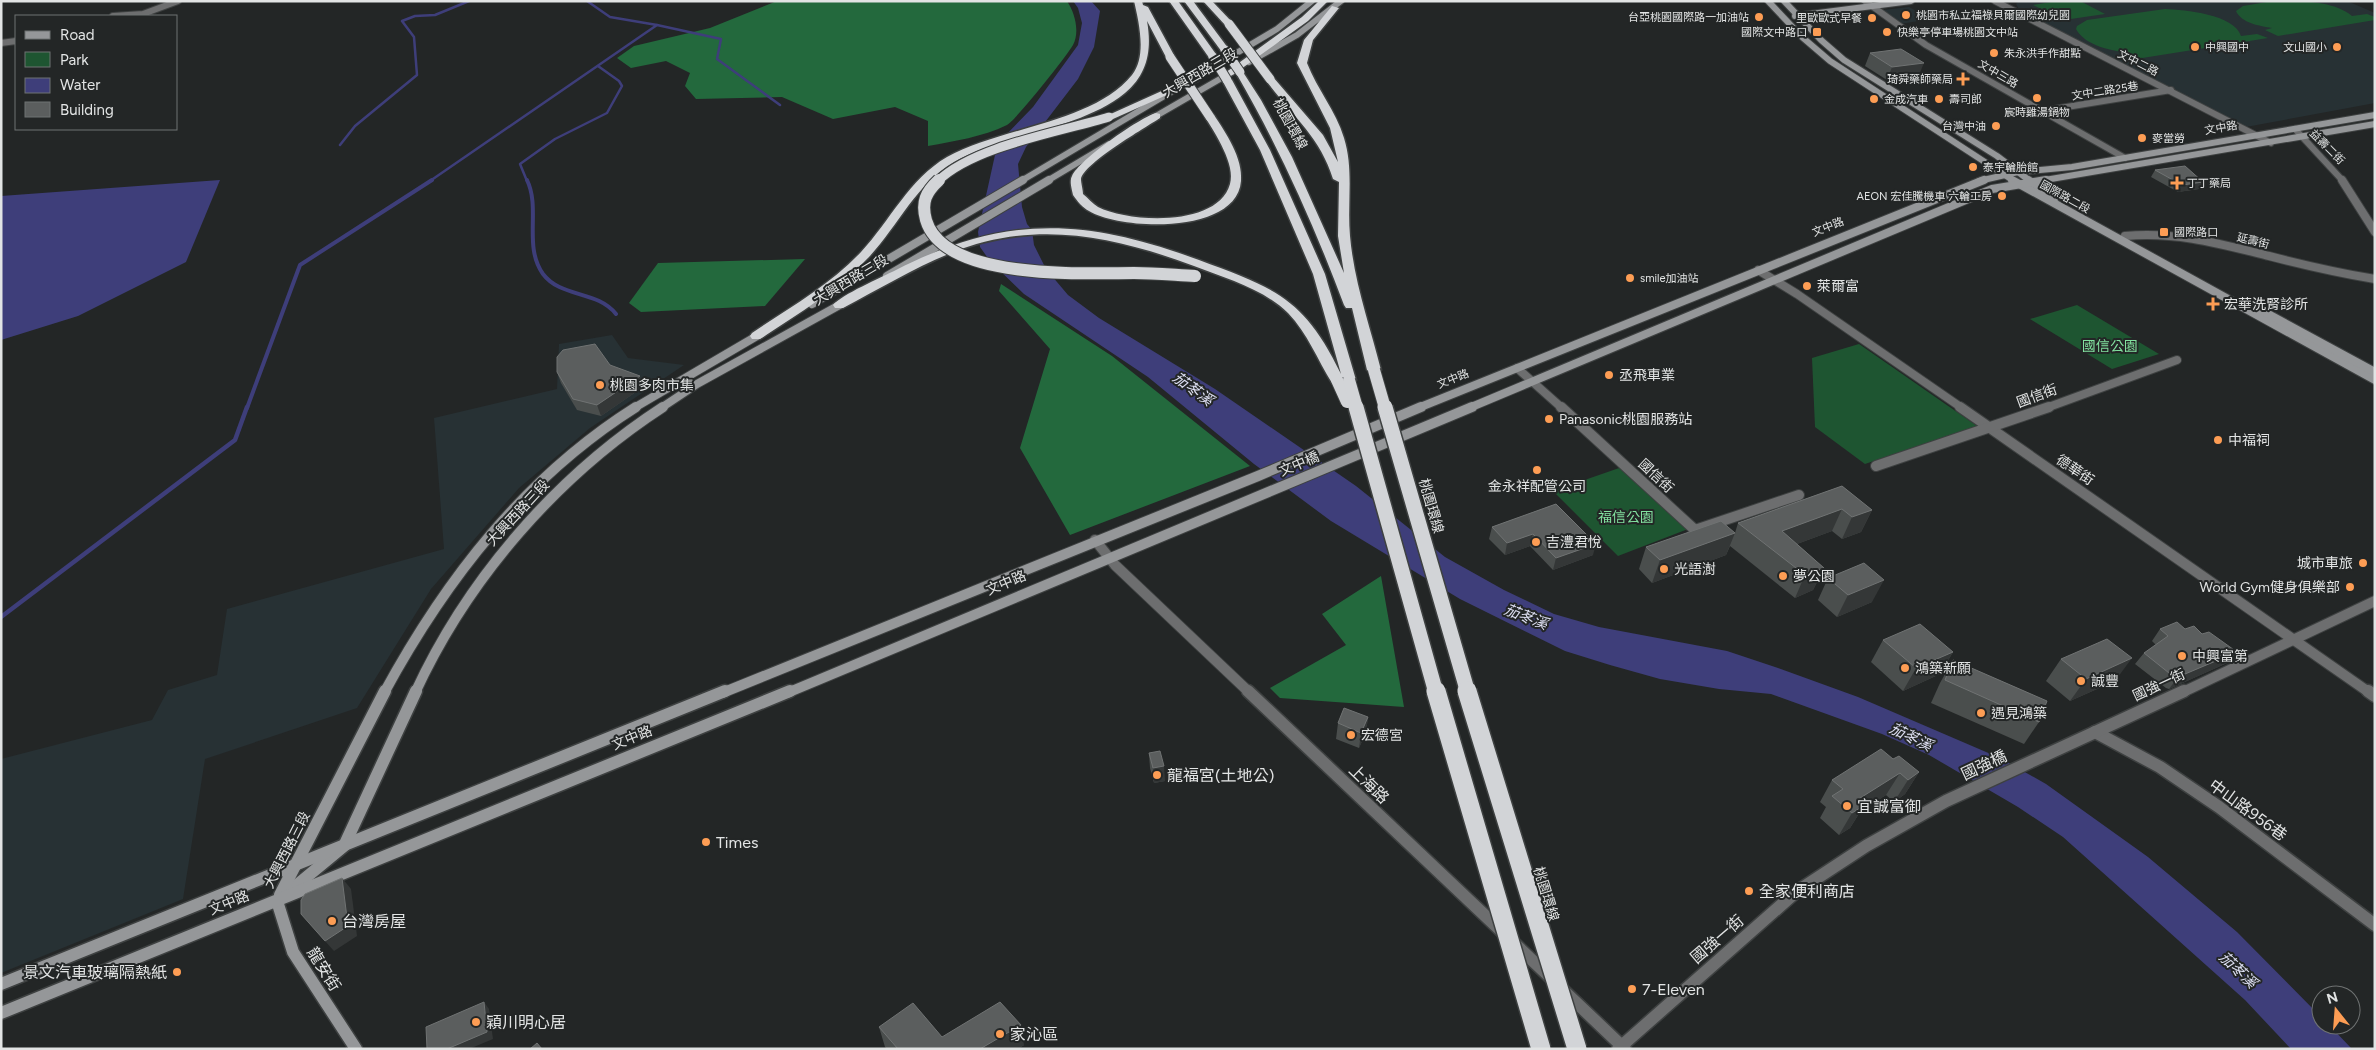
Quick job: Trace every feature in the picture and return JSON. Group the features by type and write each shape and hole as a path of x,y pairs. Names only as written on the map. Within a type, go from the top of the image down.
{"highway":[{"path":"1140,1 1170,57 1210,117 1231,159 1236,177 1233,192 1220,206 1188,219 1156,222 1118,218 1085,203 1076,190 1075,184 1079,171 1096,156 1156,116"},
{"path":"756,336 850,270 879,239 920,184 950,160 986,142 1082,111 1113,96 1130,82 1142,65 1145,48 1140,1"},
{"name":"桃園環線","path":"1173,1 1213,57 1232,75 1267,116 1305,193 1338,272 1374,370 1488,763 1577,1049"},
{"name":"桃園環線","path":"1188,1 1225,50 1232,75 1319,274 1343,380"},
{"path":"1207,1 1229,24 1270,79 1317,133 1330,152 1334,162 1344,210"},
{"path":"1232,75 1324,1"},
{"path":"1338,4 1306,42 1302,56 1305,72 1331,117 1340,139 1346,176 1344,210 1347,256 1374,370"},
{"path":"1195,79 1109,117 1006,146 976,157 954,168 934,185 928,193 923,211 925,221 937,237 949,248 961,255 989,265 1031,272 1139,272 1195,276 1225,282 1254,293 1291,314 1307,328"},
{"path":"839,305 932,258 985,239 1024,232 1054,231 1084,232 1123,238 1247,282 1284,303 1307,328 1343,380 1366,439 1409,599 1541,1049"}],"street":[{"path":"128,15 143,14 178,1"},
{"name":"大興西路三段","path":"277,901 366,724 408,650 476,549 543,476 619,416 1195,79 1277,28 1312,1"},
{"name":"國際路二段","path":"1768,1 1802,37 1830,61 2017,183 2375,380"},
{"name":"國際路二段","path":"1784,1 1821,40 1844,60 1997,156 2030,181 2126,236 2375,372"},
{"name":"文中三路","path":"1865,1 1926,45 2125,158"},
{"path":"1784,17 1911,1"},
{"name":"文中二路","path":"1996,1 2271,142"},
{"name":"大興西路三段","path":"277,901 344,846 427,667 466,600 511,541 574,476 630,428 697,384 839,305 948,238 1156,116 1232,75 1297,35 1338,4"},
{"path":"1,43 15,41"},
{"name":"文中二路25巷","path":"2042,112 2171,90"},
{"name":"文中路","path":"1316,452 1517,368 1979,181 2004,174 2072,168 2375,115"},
{"name":"文中路","path":"1334,463 1992,189 2017,183 2301,138 2375,124"},
{"name":"益壽二街","path":"2295,129 2301,138 2338,174 2375,232"},
{"name":"延壽街","path":"2126,236 2138,233 2205,241 2288,262 2375,279"},
{"name":"德華街","path":"1758,270 1990,428 2375,696"},
{"name":"國信街","path":"1876,466 1990,428 2177,360"},
{"name":"國信街","path":"1517,368 1695,530 1799,495"},
{"name":"文中橋","path":"1258,476 1316,452"},
{"path":"1288,463 1304,476"},
{"name":"文中橋","path":"1274,489 1334,463"},
{"name":"文中路","path":"1,984 1095,540 1258,476"},
{"name":"文中路","path":"1,1013 813,682 1274,489"},
{"name":"上海路","path":"1095,540 1109,558 1622,1048"},
{"name":"國強一街","path":"2036,758 2375,601"},
{"name":"中山路956巷","path":"2095,732 2160,767 2219,807 2375,925"},
{"name":"國強橋","path":"1946,801 2036,758"},
{"name":"國強一街","path":"1622,1048 1796,892 1866,846 1946,801"},
{"name":"龍安街","path":"277,901 293,952 356,1049"}],"shaded area":[{"name":"中興國中","path":"2019,1 2347,1 2375,13 2375,103 2246,127 2025,14 2016,4"},
{"name":"桃園市私立福祿貝爾國際幼兒園","path":"1909,7 1931,19 1900,24 1883,10"},
{"path":"612,335 628,358 684,365 590,428 519,488 431,589 357,708 205,759 183,899 1,973 1,759 152,720 168,690 217,675 227,609 444,549 434,418 557,389 559,344"}],"green space":[{"path":"777,1 1067,1 1074,17 1076,34 1073,45 1061,62 1030,101 1007,125 978,136 928,146 928,121 895,107 833,119 782,97 696,99 685,86 690,73 666,61 631,68 617,58 634,46 710,28"},
{"path":"2057,1 2080,1 2105,14 2064,20 2033,5"},
{"path":"2273,1 2326,4 2352,16 2367,14 2375,17 2375,20 2278,36 2265,30 2272,28 2246,21 2236,11 2243,6"},
{"path":"2165,9 2196,12 2219,18 2237,29 2241,36 2257,34 2268,38 2136,59 2127,55 2130,53 2093,44 2080,35 2076,29 2077,26 2087,20"},
{"path":"805,259 765,306 641,312 629,303 658,263"},
{"path":"1001,284 1112,356 1250,466 1070,535 1020,448 1050,349 999,291"},
{"name":"國信公園","path":"2077,305 2159,354 2112,369 2030,319"},
{"path":"1859,344 1977,426 1865,464 1815,427 1812,358"},
{"name":"福信公園","path":"1622,467 1688,529 1618,556 1553,491"},
{"path":"1381,576 1404,707 1280,698 1270,688 1346,645 1322,614"}],"water":[{"name":"茄苳溪","path":"1073,1 1091,1 1100,11 1094,47 1078,79 1026,147 1018,164 1022,207 1027,224 1032,230 1034,245 1046,269 1068,295 1099,318 1215,389 1356,486 1445,557 1504,590 1554,614 1599,627 1727,651 1778,668 1858,697 2000,758 2046,784 2148,857 2237,932 2311,1007 2311,1035 2339,1035 2352,1049 2291,1049 2245,1000 2063,837 2018,807 1929,755 1882,734 1771,694 1719,689 1660,679 1565,651 1460,599 1331,521 1254,464 1148,377 1024,294 990,261 980,247 978,232 995,155 1003,138 1033,107 1078,45 1082,23 1078,8"},
{"path":"220,180 186,262 78,316 1,340 1,196"}],"building":[{"path":"1901,49 1924,63 1892,67 1870,53"},
{"path":"2185,166 2203,182 2182,185 2155,170"},
{"name":"桃園多肉市集","path":"595,344 610,365 640,376 597,405 573,399 557,372 557,357 563,350"},
{"path":"1842,486 1872,510 1852,517 1842,509 1782,531 1824,568 1805,575 1738,523"},
{"path":"1556,504 1596,544 1556,558 1533,534 1507,543 1492,527"},
{"path":"1721,521 1735,533 1660,560 1646,547"},
{"path":"1864,563 1884,580 1848,595 1828,578"},
{"path":"2177,622 2185,629 2194,626 2202,634 2209,632 2237,652 2174,677 2144,653 2168,636 2160,629"},
{"path":"1920,624 1953,652 1916,668 1883,640"},
{"path":"2107,639 2132,658 2086,679 2061,659"},
{"path":"1953,660 2047,701 2039,722 1945,680"},
{"path":"1344,708 1368,717 1361,733 1338,723"},
{"path":"1881,749 1893,759 1899,756 1919,772 1908,780 1900,773 1857,800 1863,806 1852,813 1832,796 1843,789 1832,780"},
{"path":"1160,751 1164,766 1153,768 1149,753"},
{"name":"台灣房屋","path":"342,878 348,926 325,941 301,914 301,900 305,894"},
{"name":"穎川明心居","path":"484,1002 487,1032 447,1049 427,1049 426,1027"},
{"path":"1000,1002 1021,1025 980,1049 898,1049 879,1027 913,1003 942,1037"},
{"path":"537,1043 542,1049 530,1049"}],"waterway":[{"path":"340,145 355,126 417,75 414,37 402,21 415,16 435,15 469,1"},
{"path":"587,1 610,17 657,25"},
{"path":"430,181 657,25"},
{"path":"657,25 721,39 717,59 780,105"},
{"path":"527,181 520,164 555,139 607,113 622,86 619,81 598,66"},
{"path":"247,408 300,265 432,180"},
{"path":"527,180 533,203 534,252 543,274 559,287 599,301 616,314"},
{"path":"1,617 235,440 247,407"}],"place":[{"name":"桃園市私立福祿貝爾國際幼兒園","path":"1906,15"},
{"name":"台亞桃園國際路一加油站","path":"1759,17"},
{"name":"里歐歐式早餐","path":"1872,18"},
{"name":"國際文中路口","path":"1817,32"},
{"name":"快樂亭停車場桃園文中站","path":"1887,32"},
{"name":"中興國中","path":"2195,47"},
{"name":"文山國小","path":"2337,47"},
{"name":"朱永洪手作甜點","path":"1994,53"},
{"name":"琦舜藥師藥局","path":"1963,79"},
{"name":"宸時雞湯鍋物","path":"2037,98"},
{"name":"金成汽車","path":"1874,99"},
{"name":"壽司郎","path":"1939,99"},
{"name":"台灣中油","path":"1996,126"},
{"name":"麥當勞","path":"2142,138"},
{"name":"泰宇輪胎館","path":"1973,167"},
{"name":"丁丁藥局","path":"2177,183"},
{"name":"AEON 宏佳騰機車 六輪工房","path":"2002,196"},
{"name":"國際路口","path":"2164,232"},
{"name":"smile加油站","path":"1630,278"},
{"name":"萊爾富","path":"1807,286"},
{"name":"宏華洗腎診所","path":"2213,304"},
{"name":"丞飛車業","path":"1609,375"},
{"name":"桃園多肉市集","path":"600,385"},
{"name":"Panasonic桃園服務站","path":"1549,419"},
{"name":"中福祠","path":"2218,440"},
{"name":"金永祥配管公司","path":"1537,470"},
{"name":"吉澧君悅","path":"1536,542"},
{"name":"城市車旅","path":"2363,563"},
{"name":"光語澍","path":"1664,569"},
{"name":"夢公園","path":"1783,576"},
{"name":"World Gym健身俱樂部","path":"2350,587"},
{"name":"中興富第","path":"2182,656"},
{"name":"鴻築新願","path":"1905,668"},
{"name":"誠豐","path":"2081,681"},
{"name":"遇見鴻築","path":"1981,713"},
{"name":"宏德宮","path":"1351,735"},
{"name":"龍福宮(土地公)","path":"1157,775"},
{"name":"宜誠富御","path":"1847,806"},
{"name":"Times","path":"706,842"},
{"name":"全家便利商店","path":"1749,891"},
{"name":"台灣房屋","path":"332,921"},
{"name":"景文汽車玻璃隔熱紙","path":"177,972"},
{"name":"7-Eleven","path":"1632,989"},
{"name":"穎川明心居","path":"476,1022"},
{"name":"家沁區","path":"1000,1034"}]}
